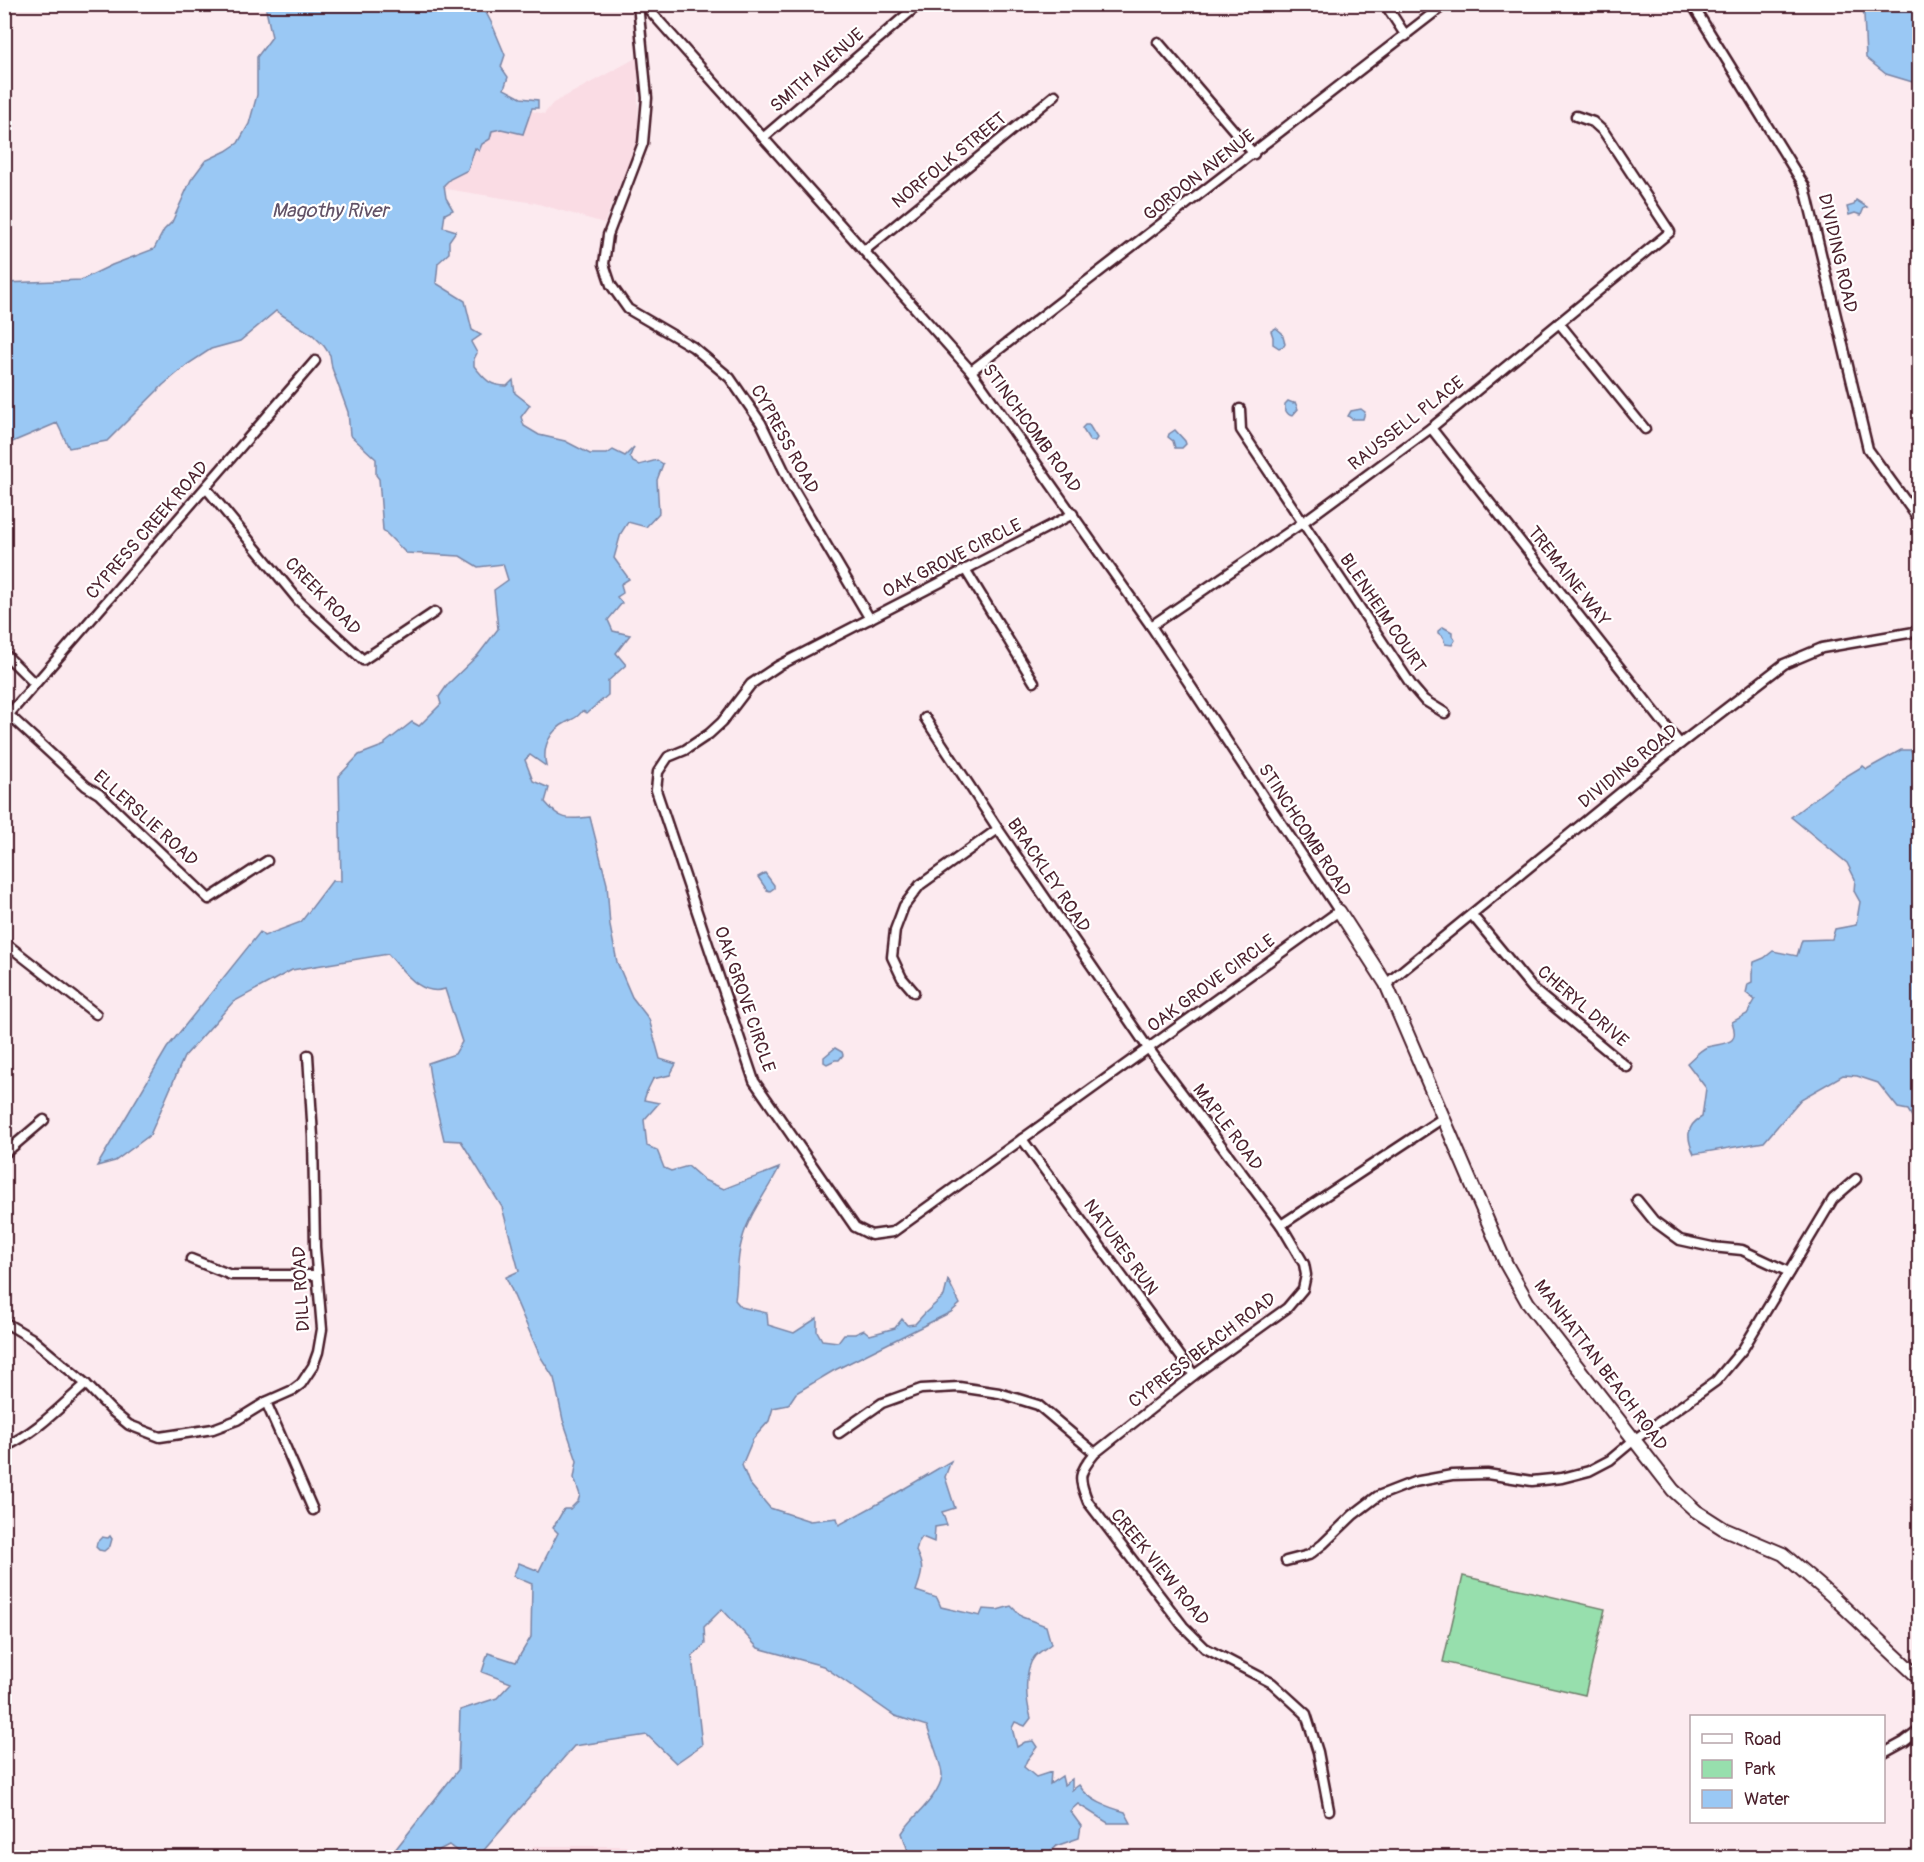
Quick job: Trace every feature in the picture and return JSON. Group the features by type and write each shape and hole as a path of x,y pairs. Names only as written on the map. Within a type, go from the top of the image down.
{"street":[{"name":"CYPRESS ROAD","path":"638,4 647,98 644,143 608,235 604,264 611,285 628,309 693,347 730,378 761,423 792,487 870,619"},
{"name":"STINCHCOMB ROAD","path":"644,4 971,371 1151,626 1339,911"},
{"name":"SMITH AVENUE","path":"764,137 919,4"},
{"path":"1385,4 1406,36"},
{"name":"GORDON AVENUE","path":"971,371 1446,4"},
{"name":"DIVIDING ROAD","path":"1692,4 1805,187 1868,449 1920,521"},
{"path":"1158,42 1254,154"},
{"name":"NORFOLK STREET","path":"864,251 1055,95"},
{"name":"RAUSSELL PLACE","path":"1151,626 1302,523 1431,428 1671,232 1604,132 1593,122 1576,116"},
{"path":"1559,322 1646,429"},
{"name":"CYPRESS CREEK ROAD","path":"7,717 315,361"},
{"name":"BLENHEIM COURT","path":"1240,409 1242,430 1302,523 1412,686 1424,700 1445,713"},
{"name":"TREMAINE WAY","path":"1431,428 1680,744"},
{"name":"CREEK ROAD","path":"206,488 299,601 363,660 435,612"},
{"name":"OAK GROVE CIRCLE","path":"1073,514 778,666 750,684 722,722 709,734 685,750 668,757 658,772 656,790 754,1081 855,1227 871,1235 893,1232 1339,911"},
{"path":"965,569 1034,682"},
{"name":"DIVIDING ROAD","path":"1386,984 1680,744 1784,664 1822,648 1920,631"},
{"path":"4,653 35,684"},
{"name":"ELLERSLIE ROAD","path":"7,717 86,786 99,794 209,899 267,861"},
{"name":"BRACKLEY ROAD","path":"925,718 998,830 1148,1048"},
{"path":"914,992 902,978 892,957 895,930 904,906 920,885 998,830"},
{"name":"MANHATTAN BEACH ROAD","path":"1339,911 1386,984 1506,1264 1528,1303 1673,1490 1696,1511 1729,1532 1784,1554 1920,1679"},
{"name":"CHERYL DRIVE","path":"1472,915 1534,990 1628,1066"},
{"path":"4,942 96,1014"},
{"name":"MAPLE ROAD","path":"1148,1048 1281,1225"},
{"name":"DILL ROAD","path":"4,1322 22,1331 86,1384 129,1425 160,1437 213,1429 237,1420 301,1384 313,1366 322,1329 317,1275 308,1055"},
{"path":"1281,1225 1443,1118"},
{"path":"4,1154 44,1120"},
{"name":"NATURES RUN","path":"1022,1139 1194,1376"},
{"path":"1286,1561 1309,1555 1353,1515 1378,1496 1414,1482 1452,1476 1487,1474 1532,1481 1562,1478 1589,1471 1610,1460 1716,1381 1743,1349 1833,1199 1856,1179"},
{"path":"1637,1200 1654,1221 1680,1240 1712,1247 1742,1250 1789,1272"},
{"name":"CYPRESS BEACH ROAD","path":"1088,1502 1082,1486 1082,1469 1095,1453 1287,1308 1303,1289 1306,1275 1304,1264 1281,1225"},
{"path":"191,1259 231,1275 317,1275"},
{"path":"4,1447 18,1441 47,1419 86,1384"},
{"path":"839,1433 882,1403 921,1389 959,1387 999,1393 1038,1405 1095,1453"},
{"path":"266,1402 313,1510"},
{"name":"CREEK VIEW ROAD","path":"1088,1502 1183,1626 1205,1648 1272,1683 1306,1714 1318,1752 1329,1810"},
{"path":"1885,1752 1920,1730"}],"shaded area":[{"path":"638,57 638,142 604,223 535,203 408,183 387,75 544,114 553,103"},
{"path":"534,1846 626,1846 635,1857 523,1857"}],"green space":[{"path":"1463,1576 1605,1609 1585,1695 1443,1662"}],"water":[{"name":"Magothy River","path":"268,5 482,5 505,55 501,67 508,77 504,89 521,98 538,100 538,108 532,108 523,134 501,129 492,131 490,139 482,144 479,151 475,148 468,170 450,179 444,185 446,198 453,210 445,214 443,227 456,231 449,241 449,253 438,263 436,283 465,301 472,330 481,335 471,342 477,353 474,366 485,378 496,385 507,386 513,380 515,393 530,405 521,417 524,426 539,435 565,441 590,454 607,454 613,450 625,456 634,447 630,456 633,462 639,465 657,460 663,464 657,480 659,513 646,527 628,522 621,533 614,558 629,579 621,584 623,593 617,597 622,603 608,620 613,631 630,635 616,653 626,665 608,681 608,695 587,713 582,711 551,735 545,752 546,766 530,755 525,760 533,781 549,788 545,802 555,812 570,818 590,817 607,884 610,926 617,962 632,997 649,1019 660,1059 676,1064 670,1075 653,1079 647,1091 644,1100 659,1103 644,1120 647,1146 657,1150 664,1168 671,1171 688,1166 704,1180 724,1189 779,1168 745,1230 739,1255 735,1300 741,1307 767,1313 768,1325 794,1333 817,1318 817,1331 822,1340 838,1342 844,1334 855,1334 864,1330 870,1335 895,1328 902,1319 907,1325 915,1324 944,1296 948,1280 960,1304 951,1312 833,1371 796,1393 788,1405 773,1408 769,1421 753,1439 742,1465 749,1483 770,1508 810,1521 837,1518 839,1525 951,1461 945,1477 955,1508 942,1512 947,1525 935,1527 934,1542 922,1537 918,1543 916,1551 922,1571 916,1591 937,1598 941,1607 980,1616 983,1609 997,1610 1011,1606 1022,1617 1046,1626 1051,1644 1035,1656 1027,1677 1031,1718 1025,1726 1015,1722 1012,1728 1017,1747 1025,1742 1033,1741 1037,1747 1024,1767 1036,1777 1051,1772 1050,1784 1062,1776 1064,1785 1072,1779 1072,1790 1079,1785 1093,1799 1125,1812 1131,1823 1108,1823 1078,1804 1070,1811 1081,1826 1079,1838 1056,1846 1044,1857 910,1857 902,1833 931,1799 942,1776 927,1726 895,1716 823,1666 758,1648 722,1609 704,1627 705,1644 692,1656 702,1745 676,1763 647,1735 574,1746 478,1857 465,1856 449,1845 437,1851 434,1857 397,1857 395,1850 458,1770 460,1710 497,1698 511,1683 482,1672 488,1653 516,1662 531,1637 532,1584 513,1576 519,1563 539,1571 558,1533 553,1528 564,1509 570,1509 578,1501 580,1495 574,1478 577,1461 563,1420 554,1378 540,1356 506,1277 519,1271 502,1207 461,1141 444,1140 428,1063 455,1054 462,1042 445,989 436,990 420,986 406,975 388,954 292,970 233,1002 184,1057 150,1135 115,1161 97,1166 167,1048 260,932 264,936 301,922 332,881 341,881 339,776 359,755 385,745 412,722 419,726 441,704 439,697 448,684 478,655 498,629 494,590 508,580 503,564 478,567 460,556 406,553 383,530 376,459 350,435 348,412 332,368 330,355 313,335 276,311 240,341 211,349 188,364 163,385 107,441 69,448 57,423 5,445 5,283 81,280 154,249 164,230 172,222 191,180 205,161 238,143 249,124 257,95 257,57 272,37 266,10"},
{"path":"1860,5 1919,5 1919,84 1886,74 1866,58 1864,15"},
{"path":"1856,200 1867,207 1861,215 1855,213 1849,215 1847,207 1854,205"},
{"path":"1276,328 1282,333 1285,344 1279,348 1273,344 1271,331"},
{"path":"1288,401 1295,402 1298,409 1292,416 1285,410 1285,404"},
{"path":"1361,409 1365,412 1363,419 1352,419 1348,416 1351,411"},
{"path":"1089,425 1097,438 1095,441 1090,441 1082,428"},
{"path":"1175,430 1185,441 1186,444 1182,448 1175,448 1173,441 1168,437"},
{"path":"1443,627 1452,632 1455,640 1452,645 1445,644 1443,637 1438,633"},
{"path":"1901,750 1911,750 1919,767 1919,1141 1914,1133 1916,1123 1908,1110 1898,1108 1878,1083 1857,1076 1843,1075 1801,1099 1764,1142 1694,1154 1689,1133 1693,1124 1702,1117 1706,1088 1687,1063 1704,1048 1732,1040 1734,1030 1732,1022 1747,1014 1755,1000 1746,993 1748,984 1752,982 1754,962 1773,951 1797,956 1802,940 1832,939 1835,929 1856,925 1860,902 1854,891 1855,879 1847,863 1791,817 1838,781 1863,766 1867,769"},
{"path":"765,873 774,885 770,891 758,877"},
{"path":"835,1048 843,1055 839,1060 827,1064 824,1062 824,1057"},
{"path":"110,1536 112,1539 110,1546 104,1551 96,1547 102,1537"}]}
